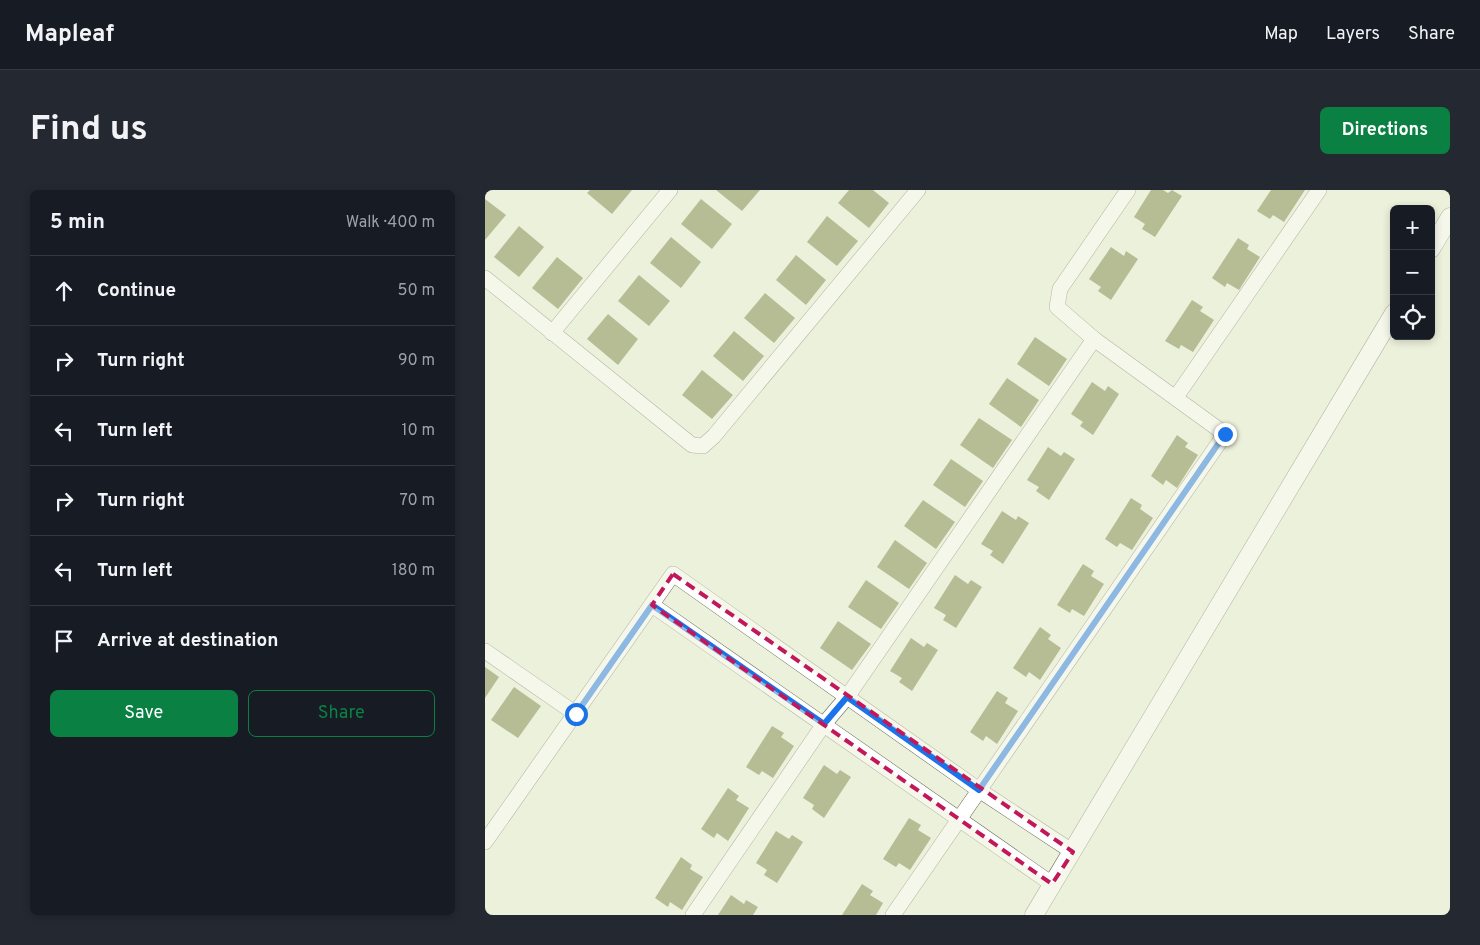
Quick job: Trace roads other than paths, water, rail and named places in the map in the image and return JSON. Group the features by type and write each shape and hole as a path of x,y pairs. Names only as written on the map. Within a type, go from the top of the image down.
{"street":[{"path":"485,278 692,444 703,446 918,190"},
{"path":"893,915 1225,434 1094,339 1057,306 1059,289 1128,190"},
{"path":"1176,397 1319,190"},
{"path":"552,333 669,191"},
{"path":"1435,242 1450,217"},
{"path":"1034,915 1390,320"},
{"path":"693,915 824,724 847,697 1094,339"},
{"path":"485,842 673,574 979,790 1073,852"},
{"path":"652,605 824,724 959,821 1053,884"},
{"path":"485,651 576,714"}]}
